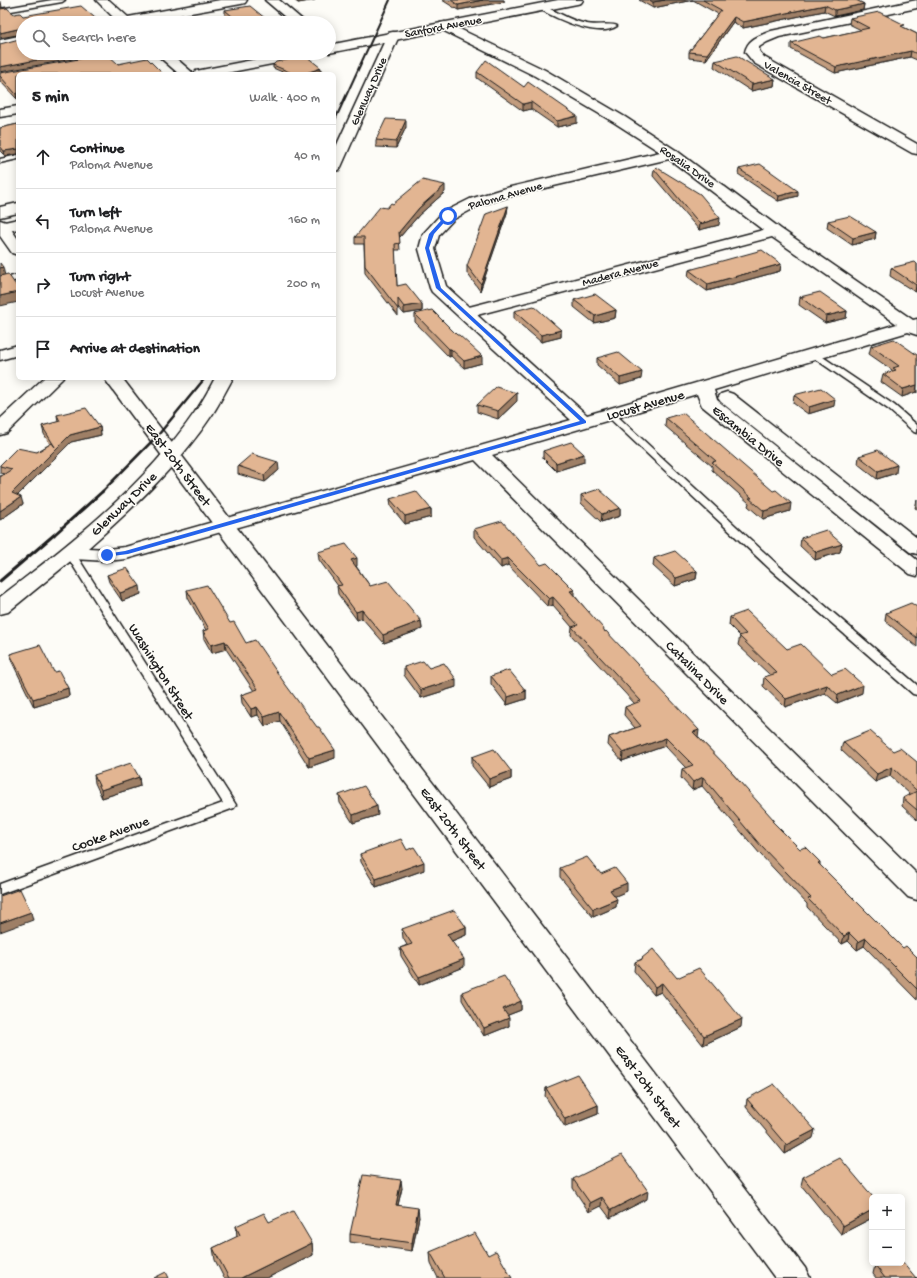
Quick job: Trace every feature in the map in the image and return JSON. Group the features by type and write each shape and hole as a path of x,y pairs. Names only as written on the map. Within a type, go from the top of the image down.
{"street":[{"path":"102,0 117,16"},
{"path":"154,16 241,0"},
{"path":"271,0 291,16"},
{"name":"Sanford Avenue","path":"336,47 577,0"},
{"path":"880,0 907,8"},
{"name":"Valencia Street","path":"907,8 776,34 762,39 753,45 752,52 760,60 917,150"},
{"name":"Rosalia Drive","path":"445,26 546,77 620,120 672,154 775,232 915,326"},
{"name":"Glenway Drive","path":"336,163 393,36"},
{"path":"0,44 16,41"},
{"path":"170,60 185,72"},
{"path":"211,72 272,60"},
{"path":"0,113 16,110"},
{"name":"Paloma Avenue","path":"584,422 438,288 427,248 431,234 448,216 475,202 507,192 672,154"},
{"path":"0,223 16,210"},
{"path":"0,223 16,224"},
{"path":"0,223 16,247"},
{"name":"Madera Avenue","path":"465,313 775,232"},
{"name":"Locust Avenue","path":"70,553 107,555 126,553 480,453 814,354 915,326"},
{"path":"0,341 16,337"},
{"path":"0,355 16,351"},
{"path":"0,429 52,380"},
{"name":"East 20th Street","path":"116,380 794,1278"},
{"name":"Glenway Drive","path":"0,606 70,553 122,507 172,454 200,419 223,380"},
{"name":"Escambia Drive","path":"704,387 730,400 917,548"},
{"name":"Escambia Drive","path":"704,387 709,402 917,570"},
{"name":"Catalina Drive","path":"480,453 917,890"}],"lane":[{"path":"0,11 62,0"},
{"path":"540,7 568,21 584,26 600,28 614,26"},
{"path":"0,161 16,157"},
{"path":"0,282 16,278"},
{"path":"814,354 891,407 917,430"},
{"path":"610,414 775,568 917,692"},
{"name":"Washington Street","path":"70,553 230,804"},
{"name":"Cooke Avenue","path":"0,889 230,804"}],"building":[{"path":"451,0 483,0 458,5"},
{"path":"649,0 665,0 653,2"},
{"path":"703,0 856,0 864,4 835,10 825,5 743,22 734,17 707,54 689,52 721,10"},
{"path":"81,6 93,16 23,16"},
{"path":"250,6 262,16 232,16 225,10"},
{"path":"7,8 14,14 20,13 23,16 16,16 16,29 0,33 0,9"},
{"path":"879,12 905,25 901,26 917,34 917,54 911,51 836,67 791,43 820,36 824,38 869,28 850,18"},
{"path":"16,40 16,60 36,60 0,67 0,44"},
{"path":"737,56 775,79 752,84 715,61"},
{"path":"73,60 114,60 118,64 137,60 149,60 161,72 16,72 16,94 0,76 0,73"},
{"path":"286,60 311,60 321,68 309,72 289,72 273,65 276,62"},
{"path":"486,60 524,87 528,82 577,116 557,121 531,102 523,104 477,72"},
{"path":"386,119 406,120 396,142 376,140"},
{"path":"16,124 16,149 4,151 0,146 0,128"},
{"path":"760,164 798,191 779,196 739,169"},
{"path":"656,167 700,194 720,218 700,224 654,169"},
{"path":"422,180 445,185 419,208 399,232 400,243 395,244 397,286 406,284 422,304 404,307 398,299 398,309 365,266 364,237 355,237 380,207 387,208 391,203 393,204"},
{"path":"508,206 481,284 467,266 486,214"},
{"path":"850,216 876,232 853,238 828,221"},
{"path":"762,250 781,264 708,284 689,270"},
{"path":"915,262 917,264 917,285 891,268"},
{"path":"8,274 16,285 16,292 0,296 0,276"},
{"path":"820,292 847,311 826,316 800,297"},
{"path":"595,294 616,310 595,316 574,300"},
{"path":"534,306 561,330 541,335 514,311"},
{"path":"432,310 457,335 459,335 482,356 464,361 451,349 449,349 415,314"},
{"path":"894,339 917,355 917,385 903,389 883,374 896,370 893,368 899,366 871,346"},
{"path":"618,352 642,372 620,378 597,358"},
{"path":"496,387 517,393 498,411 477,405"},
{"path":"821,388 835,399 809,407 794,395"},
{"path":"86,408 100,427 70,435 12,493 21,497 0,511 0,477 12,469 0,465 17,448 37,452 52,443 55,447 42,426 60,421 57,415"},
{"path":"683,413 773,491 776,490 791,503 764,511 749,498 752,498 712,462 716,461 666,418"},
{"path":"571,442 584,454 556,463 543,451"},
{"path":"878,450 897,465 878,471 859,456"},
{"path":"252,454 278,462 264,475 238,466"},
{"path":"599,489 620,508 602,514 581,495"},
{"path":"416,491 431,509 405,516 390,499"},
{"path":"502,521 541,565 547,563 574,590 570,591 605,632 606,631 699,730 693,732 732,772 774,820 772,821 800,849 805,847 820,862 818,863 903,948 906,946 917,957 917,989 866,938 858,942 849,933 844,936 808,899 811,898 761,846 703,777 693,782 682,769 693,765 666,738 623,753 609,737 641,726 625,707 641,701 572,627 578,625 553,597 549,599 508,558 501,560 474,529"},
{"path":"826,530 842,544 816,552 801,538"},
{"path":"346,544 357,558 351,560 370,586 388,581 421,621 383,635 362,610 356,612 337,586 342,585 318,552"},
{"path":"675,551 697,571 676,578 654,558"},
{"path":"127,568 140,586 120,593 107,575"},
{"path":"207,585 230,623 234,622 246,643 255,640 283,681 335,750 309,758 279,712 264,717 257,707 251,709 241,695 258,689 225,641 211,645 203,631 209,629 187,590"},
{"path":"911,603 917,607 917,638 886,613"},
{"path":"747,611 787,649 801,644 832,674 845,669 863,685 838,695 827,685 786,699 764,677 777,673 739,636 746,634 730,617"},
{"path":"40,645 54,672 59,671 68,688 33,699 10,654"},
{"path":"423,661 429,668 444,663 456,679 421,690 404,667"},
{"path":"509,670 526,691 508,697 491,676"},
{"path":"870,731 893,751 900,748 917,762 917,791 892,767 877,774 843,742"},
{"path":"494,749 511,771 489,779 472,757"},
{"path":"131,763 139,777 101,790 94,775"},
{"path":"364,786 377,806 353,815 339,795"},
{"path":"917,791 917,810 903,798"},
{"path":"401,839 407,850 414,847 424,862 376,879 360,854"},
{"path":"587,857 601,874 615,868 627,883 610,890 617,899 593,909 560,868"},
{"path":"20,889 31,912 0,923 0,896"},
{"path":"454,910 466,927 447,934 464,959 419,977 400,948 412,944 402,929"},
{"path":"653,949 677,978 699,968 742,1019 704,1036 662,983 655,987 635,962 643,959 642,958"},
{"path":"504,976 521,1001 503,1009 509,1018 484,1028 462,992"},
{"path":"578,1075 598,1105 565,1119 546,1088"},
{"path":"774,1084 815,1130 786,1145 747,1099"},
{"path":"622,1155 648,1191 611,1210 602,1197 590,1203 573,1179"},
{"path":"840,1158 870,1194 869,1194 869,1212 843,1226 803,1177"},
{"path":"363,1175 401,1180 396,1205 418,1208 412,1243 350,1234"},
{"path":"293,1211 312,1243 241,1278 229,1278 213,1248 240,1235 236,1226 264,1213 269,1222"},
{"path":"475,1233 488,1255 496,1251 512,1278 445,1278 430,1252"},
{"path":"905,1265 916,1278 885,1278 876,1266 905,1266"},
{"path":"166,1272 169,1278 154,1278"}],"railway":[{"path":"336,118 390,0"},
{"path":"103,491 159,434 203,380"},
{"path":"0,581 103,491"}],"route":[{"path":"107,555 126,553 480,453 584,422 438,288 427,248 431,234 448,216"}]}
